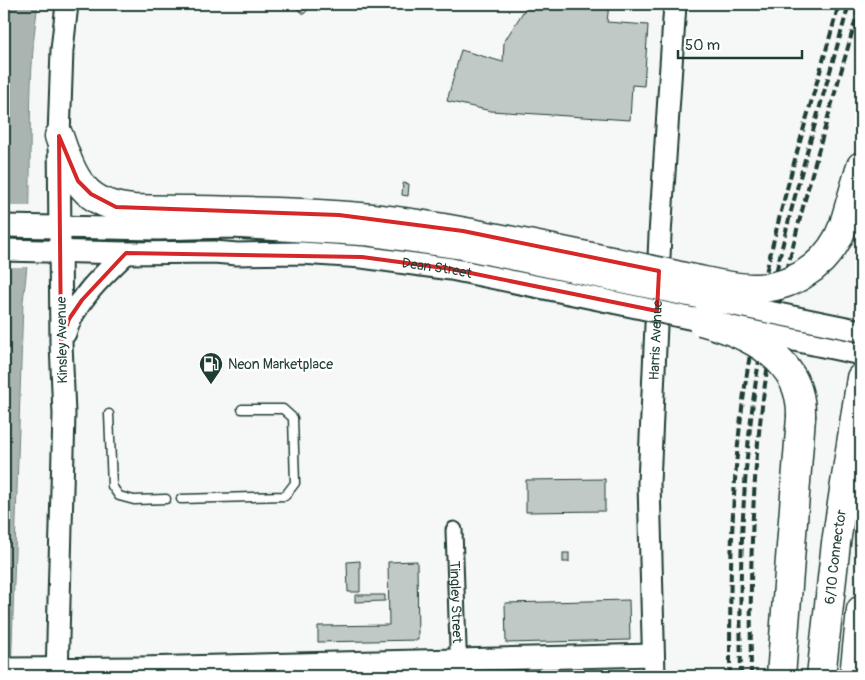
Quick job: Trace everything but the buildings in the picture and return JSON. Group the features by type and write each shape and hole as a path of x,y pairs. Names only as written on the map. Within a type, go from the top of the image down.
{"highway":[{"path":"59,136 69,165 78,181 97,198 116,207 372,218 463,231 609,270 731,286 764,288 788,282 810,270 823,260 838,238 844,224 861,166"},
{"path":"701,321 740,334 776,356 787,370 797,388 801,406 801,417 781,676"},
{"name":"6/10 Connector","path":"820,676 836,543 861,378"},
{"path":"854,676 861,610"}],"main road":[{"name":"Kinsley Avenue","path":"57,673 64,414 61,343 61,251 51,226 59,136 62,50 67,4"},
{"name":"Harris Avenue","path":"654,676 649,483 660,235 675,4"},
{"name":"Dean Street","path":"4,226 158,229 232,227 369,235 609,270 861,331"},
{"name":"Dean Street","path":"4,250 126,253 214,252 237,254 278,252 362,257 451,269 861,354"},
{"path":"61,343 69,319 82,300 99,279 126,253"},
{"path":"6,669 57,673 275,668 459,668 653,655"}],"street":[{"name":"Tingley Street","path":"454,530 459,668"}],"lane":[{"path":"180,499 285,496 295,483 293,418 282,409 242,409"},
{"path":"109,414 112,486 119,496 134,500 166,499"}],"highlighted area":[{"path":"59,136 78,181 91,194 116,207 339,215 463,231 659,271 657,311 451,269 362,257 126,253 82,300 69,319 61,343"}],"shaded area":[{"path":"4,4 38,4 31,78 29,227 23,301 11,676 4,676"}],"pier":[{"path":"4,206 32,206 29,267 4,267"}],"railway":[{"path":"730,676 730,598 735,483 742,406 748,367 776,229 839,4"},
{"path":"741,676 741,560 745,482 758,367 786,229 849,4"},
{"path":"751,676 753,523 758,447 767,371 785,278 821,140 860,4"}],"place":[{"name":"Neon Marketplace","path":"211,385"}]}
